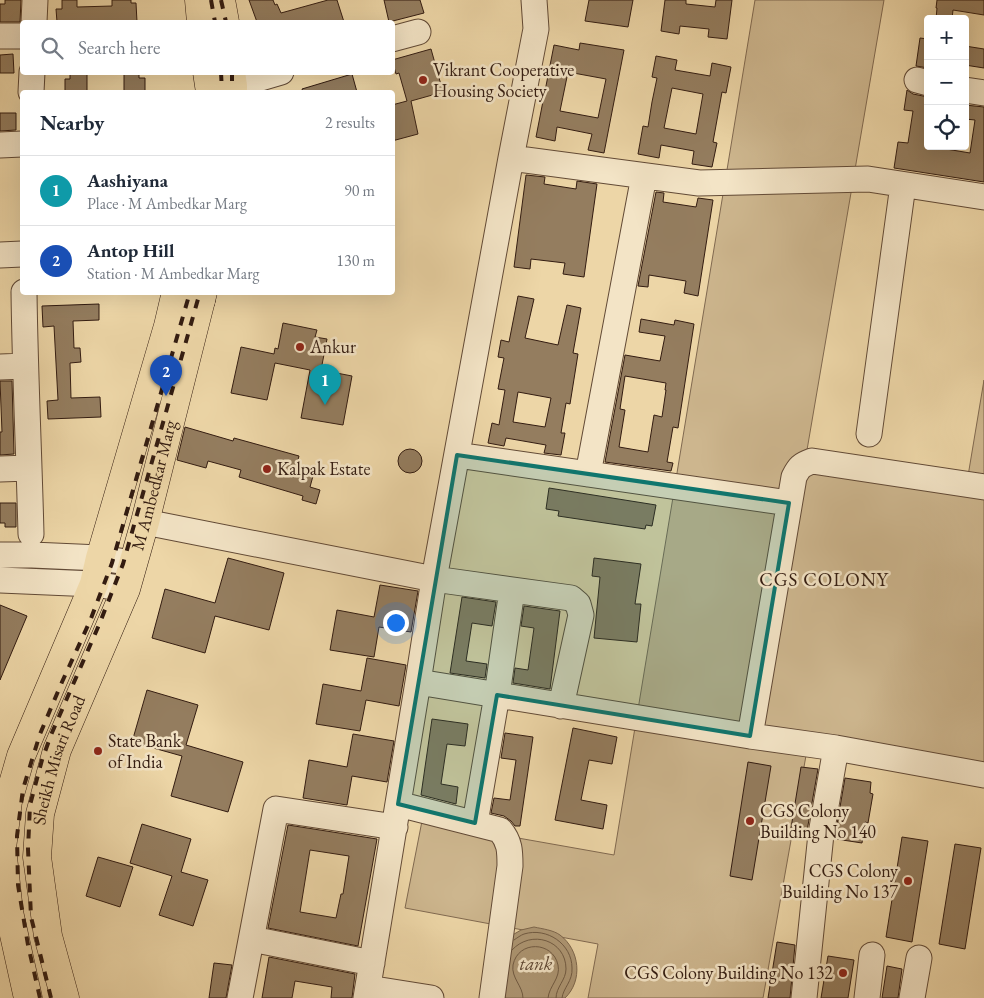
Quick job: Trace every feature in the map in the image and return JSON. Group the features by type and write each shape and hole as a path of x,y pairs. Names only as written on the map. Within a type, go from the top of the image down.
{"main road":[{"path":"199,0 201,20"},
{"path":"222,0 225,20"},
{"path":"211,75 227,86"},
{"path":"28,998 9,912 2,848 8,801 21,756 94,584 166,335 193,295"},
{"name":"M Ambedkar Marg","path":"126,589 145,522 193,295"},
{"name":"Sheikh Misari Road","path":"65,998 48,936 37,858 40,814 57,750 126,589"}],"street":[{"path":"34,20 35,0"},
{"path":"431,998 367,993 434,579 510,158 536,29 534,0"},
{"path":"395,38 418,32"},
{"path":"0,36 20,36"},
{"path":"31,90 32,75"},
{"path":"227,86 269,75"},
{"path":"969,91 984,93"},
{"path":"0,145 20,144"},
{"path":"510,158 699,184 868,179 984,198"},
{"path":"588,474 644,176"},
{"path":"868,434 903,185"},
{"path":"0,255 20,254"},
{"path":"24,295 32,534"},
{"path":"0,367 25,366"},
{"path":"457,455 789,503"},
{"path":"750,736 789,503 794,477 800,467 812,461 984,487"},
{"path":"0,469 29,468"},
{"path":"145,522 434,579 572,598 578,604 581,616 561,706"},
{"path":"0,556 32,555 100,558 133,563"},
{"path":"0,580 94,584 126,589"},
{"path":"475,823 497,695 512,590"},
{"path":"418,682 750,736 836,748 984,775"},
{"path":"804,998 821,834 836,748"},
{"path":"240,998 276,809 475,823 500,830 507,838 510,851 510,866 492,998"},
{"path":"252,939 372,963"},
{"path":"867,998 872,956"},
{"path":"912,998 919,958"}],"highlighted area":[{"path":"457,455 789,503 750,736 497,695 475,823 398,804"}],"shaded area":[{"path":"755,0 884,0 807,450 967,482 984,380 984,782 807,750 763,998 588,998 598,944 405,908 422,821 614,855"}],"water":[{"name":"tank","path":"534,927 557,933 567,941 572,949 577,966 577,975 571,991 565,998 506,998 498,988 509,937 521,930"}],"building":[{"path":"5,0 21,0 20,22 0,22 0,4 5,4"},
{"path":"62,0 77,0 77,7 112,6 112,0 131,0 131,3 136,3 137,20 57,20 56,9 62,9"},
{"path":"249,0 273,0 281,13 328,0 337,0 343,20 256,20"},
{"path":"384,0 420,0 424,13 395,20 389,20"},
{"path":"589,0 633,0 628,27 585,21"},
{"path":"665,0 686,0 686,4 715,7 716,0 732,0 727,39 708,37 709,29 680,26 679,34 661,31"},
{"path":"937,0 984,0 984,15 953,10 952,15 936,15"},
{"path":"920,38 924,38 924,67 916,66"},
{"path":"580,43 624,50 604,153 588,150 592,134 557,127 555,141 536,137 554,45 579,50","holes":["568,72 606,79 598,118 560,111"]},
{"path":"969,47 984,49 984,68 969,66"},
{"path":"431,49 443,92 411,101 418,134 395,140 395,104 407,101 399,73 396,74 395,59"},
{"path":"13,54 14,73 0,73 0,55"},
{"path":"656,56 677,60 675,70 710,76 712,63 731,67 726,93 722,92 713,142 717,143 712,167 692,164 694,151 661,145 659,158 638,154 643,126 648,127 657,78 652,77","holes":["672,88 703,94 696,134 664,128"]},
{"path":"70,75 87,75 87,90 65,90 65,79 70,79"},
{"path":"124,75 139,75 139,78 145,78 145,90 124,90"},
{"path":"352,75 356,90 302,90"},
{"path":"907,90 913,94 924,96 924,150 952,150 970,153 975,120 969,119 969,105 984,107 984,182 894,168 898,142 908,143 913,111 904,110"},
{"path":"0,113 16,113 16,130 0,131"},
{"path":"526,175 545,177 544,184 576,189 577,181 597,184 584,277 563,274 565,263 531,259 530,269 514,267"},
{"path":"656,192 664,193 663,202 696,207 698,198 713,200 698,296 684,293 686,281 649,275 648,287 638,286"},
{"path":"518,296 534,299 525,338 558,345 567,305 581,308 573,353 578,354 570,404 566,403 561,433 565,433 561,455 544,453 546,445 506,438 504,446 488,443 492,423 499,425 505,390 498,389 504,358 498,357 501,340 509,342","holes":["518,392 551,398 545,427 513,422"]},
{"path":"99,304 99,320 73,321 74,348 80,348 81,362 70,363 71,398 100,397 101,417 48,419 47,401 58,400 54,326 43,327 42,306"},
{"path":"641,319 674,325 675,320 694,324 678,428 673,427 667,462 673,463 671,471 605,462 625,355 660,361 665,336 639,332","holes":["625,376 666,383 662,417 654,415 648,452 619,447 625,410 620,409"]},
{"path":"283,323 317,330 315,337 327,339 321,370 352,376 343,425 301,418 310,370 275,363 267,400 231,393 241,347 274,354 275,348 278,349"},
{"path":"0,381 12,381 14,454 0,455 0,432 2,432"},
{"name":"Kalpak Estate","path":"185,427 233,441 234,438 299,456 295,471 313,476 310,487 320,490 316,504 302,500 303,496 239,477 241,470 208,461 206,468 177,460"},
{"path":"410,449 419,452 422,461 419,470 410,473 401,470 398,461 401,452"},
{"path":"549,488 656,505 652,526 646,525 645,529 558,516 559,511 546,509"},
{"path":"0,503 16,503 16,527 5,527 5,523 0,523"},
{"path":"228,558 284,573 269,630 215,616 205,653 152,638 165,589 215,603"},
{"path":"594,558 641,564 635,604 641,604 637,642 594,638 600,577 592,576"},
{"path":"380,585 418,591 411,632 379,627 374,657 330,650 337,610 374,617"},
{"path":"462,597 496,602 492,626 472,623 466,661 487,664 485,678 450,673"},
{"path":"0,605 27,616 0,680"},
{"path":"524,606 560,611 550,689 513,683 515,668 528,670 534,628 521,626"},
{"path":"367,658 406,665 399,706 366,700 360,731 316,724 323,684 361,691"},
{"path":"147,690 198,705 186,745 243,762 228,812 171,796 182,756 132,742"},
{"path":"432,719 468,724 465,746 447,744 441,784 458,787 456,804 421,795"},
{"path":"573,728 617,737 612,764 589,760 581,800 607,805 603,829 555,820"},
{"path":"505,733 533,737 520,826 515,826 504,816 491,813 494,798 510,800 516,760 501,758"},
{"path":"353,734 394,741 387,782 352,776 347,805 303,798 309,760 347,767"},
{"name":"CGS Colony Building No 140","path":"748,762 771,766 752,880 730,876"},
{"path":"801,767 818,769 807,831 791,828"},
{"path":"845,778 871,782 870,793 873,794 868,823 865,822 862,843 836,839 837,836 835,836"},
{"path":"142,824 191,839 181,872 208,880 193,926 159,915 172,876 130,863"},
{"path":"288,825 377,839 358,946 268,928","holes":["310,850 349,856 343,894 341,894 336,918 300,912"]},
{"name":"CGS Colony Building No 137","path":"902,837 928,841 912,942 886,937"},
{"path":"955,844 981,848 965,949 939,944"},
{"path":"98,857 133,867 120,907 86,896"},
{"path":"777,942 795,945 790,998 768,998"},
{"name":"CGS Colony Building No 132","path":"828,956 854,960 848,998 821,998"},
{"path":"269,957 355,974 352,998 331,998 332,987 295,981 292,998 262,998"},
{"path":"214,963 232,965 226,998 209,998"},
{"path":"887,966 902,969 898,998 882,998"}],"railway":[{"path":"211,0 215,20"},
{"path":"221,0 226,20"},
{"path":"221,75 222,90"},
{"path":"232,75 232,90"},
{"path":"40,998 28,945 18,885 17,836 23,789 40,734 90,621 112,563 189,295"},
{"path":"51,998 31,917 28,849 30,805 51,735 99,625 123,564 199,295"}],"place":[{"name":"Vikrant Cooperative Housing Society","path":"423,80"},
{"name":"Ankur","path":"300,347"},
{"name":"Antop Hill","path":"166,396"},
{"name":"Aashiyana","path":"325,405"},
{"name":"Kalpak Estate","path":"267,469"},
{"name":"State Bank of India","path":"98,751"},
{"name":"CGS Colony Building No 140","path":"750,821"},
{"name":"CGS Colony Building No 137","path":"908,881"},
{"name":"CGS Colony Building No 132","path":"843,973"}],"district":[{"name":"CGS COLONY","path":"824,579"}]}
